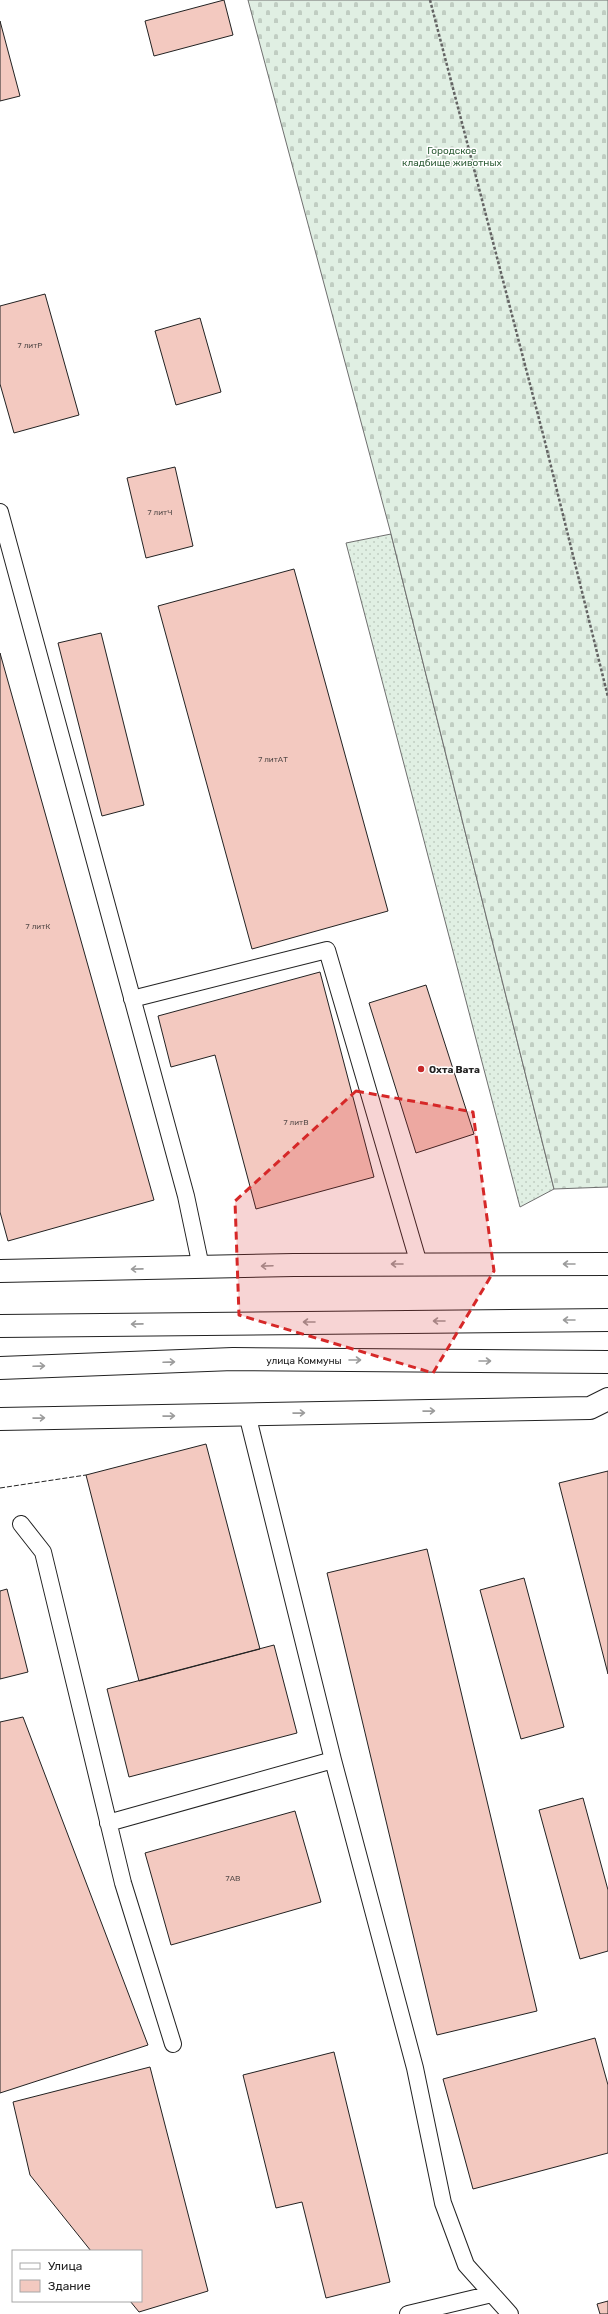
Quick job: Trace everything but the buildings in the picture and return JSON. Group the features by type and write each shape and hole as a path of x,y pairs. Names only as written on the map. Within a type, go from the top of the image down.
{"street":[{"path":"0,1271 419,1264 608,1264"},
{"path":"0,1326 608,1320"},
{"name":"улица Коммуны","path":"0,1368 233,1359 608,1362"},
{"path":"0,1419 590,1408 608,1399"}],"lane":[{"path":"0,512 186,1196 201,1267"},
{"path":"132,999 327,950 419,1264"},
{"path":"247,1414 333,1760 415,2068 443,2203 466,2265 510,2314"},
{"path":"21,1524 43,1552 123,1883 173,2044"},
{"path":"108,1823 333,1760"},
{"path":"408,2314 492,2294"}],"path":[{"path":"430,0 544,438 608,697"}],"highlighted area":[{"path":"356,1091 473,1112 494,1271 433,1373 239,1315 235,1201"}],"green space":[{"name":"Городское кладбище животных","path":"248,0 608,0 608,1187 554,1189 391,534"},
{"path":"391,534 554,1189 520,1207 346,543"}],"fence":[{"path":"0,1488 86,1475"}],"place":[{"name":"Охта Вата","path":"421,1069"}]}
